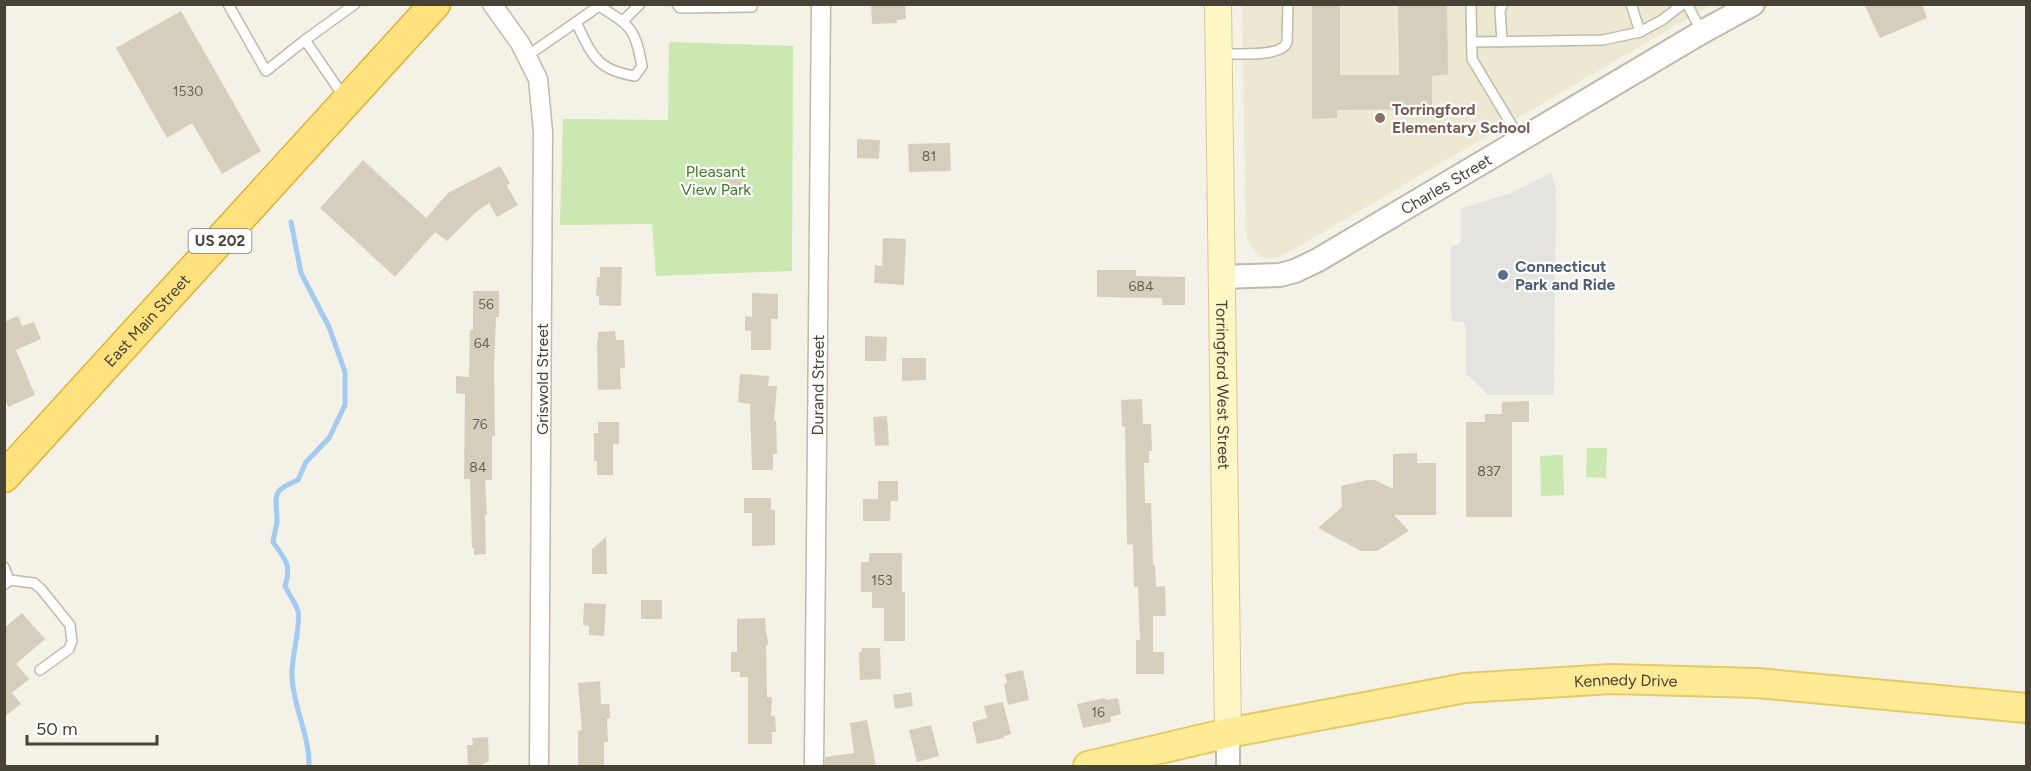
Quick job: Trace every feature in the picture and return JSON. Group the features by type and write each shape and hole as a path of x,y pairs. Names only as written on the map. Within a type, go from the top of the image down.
{"highway":[{"name":"East Main Street","path":"4,477 435,4"}],"main road":[{"name":"Torringford West Street","path":"1218,4 1222,431 1228,733"},
{"name":"Kennedy Drive","path":"1088,766 1228,733 1466,688 1611,679 1757,682 2026,708"}],"street":[{"name":"Griswold Street","path":"492,4 520,43 538,79 543,132 539,766"},
{"name":"Durand Street","path":"814,766 821,4"},
{"name":"Charles Street","path":"1222,277 1280,275 1318,260 1520,139 1753,4"},
{"name":"Torringford West Street","path":"1228,733 1228,766"}],"lane":[{"path":"228,4 266,71 305,39 355,4"},
{"path":"623,21 640,4"},
{"path":"677,4 680,8 752,7 752,4"},
{"path":"1219,54 1282,50 1287,42 1288,4"},
{"path":"1471,4 1472,58 1520,139"},
{"path":"1502,42 1500,10 1503,4"},
{"path":"1630,4 1640,32"},
{"path":"1472,42 1603,40 1640,32 1685,4 1702,32"},
{"path":"527,56 599,6 623,21 637,38 642,66 635,76 617,73 597,61 576,22"},
{"path":"305,39 347,101"},
{"path":"4,567 6,581 34,583 41,588 70,625 72,641 69,649 40,670"}],"shaded area":[{"name":"Torringford Elementary School","path":"1242,5 1710,5 1291,251 1279,257 1265,258 1248,242 1246,232"},
{"name":"Connecticut Park and Ride","path":"1551,173 1556,189 1554,395 1488,395 1466,374 1466,326 1463,322 1452,321 1451,318 1451,246 1458,245 1461,241 1461,208 1509,194"}],"green space":[{"name":"Pleasant View Park","path":"669,42 793,46 792,271 656,276 652,224 560,225 563,119 668,120"},
{"path":"1587,448 1607,448 1606,478 1586,477"},
{"path":"1563,455 1564,495 1541,496 1540,456"}],"building":[{"path":"871,4 905,4 906,19 897,20 897,23 872,24"},
{"path":"1312,4 1340,4 1340,75 1399,75 1398,4 1447,4 1448,74 1432,76 1432,109 1337,110 1337,118 1312,119"},
{"path":"1864,4 1922,4 1927,18 1880,38"},
{"path":"181,11 261,151 222,174 192,123 167,138 116,48"},
{"path":"857,139 880,140 879,159 857,158"},
{"path":"950,143 951,171 909,172 908,144"},
{"path":"363,160 426,218 448,193 500,166 510,183 507,186 518,205 497,217 489,203 475,213 447,241 435,232 395,277 320,208"},
{"path":"726,167 742,168 740,195 725,194"},
{"path":"883,238 906,239 904,285 874,283 875,265 882,266"},
{"path":"600,267 622,267 621,306 599,305 599,297 596,295"},
{"path":"1097,270 1136,270 1136,276 1185,277 1185,305 1162,305 1162,298 1097,297"},
{"path":"473,291 499,291 494,369 495,436 492,436 492,480 485,480 486,554 474,555 470,479 464,479 465,394 456,393 456,376 469,377 470,330 473,330"},
{"path":"752,293 778,294 778,319 771,319 771,350 751,350 751,331 745,330 745,316 752,317"},
{"path":"18,316 22,326 34,322 41,339 16,350 35,395 8,407 4,398 4,322"},
{"path":"615,331 616,340 624,340 625,368 620,368 621,389 598,390 598,332"},
{"path":"865,336 887,337 886,361 865,361"},
{"path":"902,358 926,358 926,380 902,381"},
{"path":"740,374 769,376 768,386 777,386 774,421 776,421 777,454 773,454 773,470 752,470 750,404 738,402"},
{"path":"1142,399 1143,424 1151,424 1152,451 1149,451 1149,463 1144,463 1145,503 1151,503 1156,587 1165,586 1166,616 1153,616 1153,652 1164,652 1164,674 1136,674 1136,640 1140,640 1138,587 1134,587 1133,544 1127,545 1125,427 1122,426 1121,400"},
{"path":"1529,401 1529,422 1512,422 1512,517 1466,517 1466,422 1485,422 1485,414 1502,414 1502,402"},
{"path":"887,416 889,445 875,446 873,417"},
{"path":"598,422 619,422 619,444 613,444 613,475 597,475 597,461 594,461 594,433 598,433"},
{"path":"1417,453 1417,463 1436,463 1436,515 1394,515 1409,531 1377,551 1361,551 1318,528 1342,507 1341,486 1375,480 1393,489 1393,454"},
{"path":"878,481 898,481 898,501 891,501 890,521 863,521 863,499 878,499"},
{"path":"744,498 771,498 771,510 775,510 775,545 752,546 752,513 744,513"},
{"path":"606,537 607,574 592,574 592,549"},
{"path":"869,553 902,553 905,641 884,641 884,608 872,608 872,592 861,592 861,562 869,562"},
{"path":"641,600 662,600 662,619 641,619"},
{"path":"584,603 606,604 604,636 589,635 589,626 583,625"},
{"path":"22,613 45,639 16,664 29,679 12,693 21,704 4,717 4,628"},
{"path":"765,618 768,645 766,645 767,697 772,697 771,716 775,716 776,732 772,732 772,744 748,744 748,677 740,677 740,672 731,672 731,652 737,652 737,619"},
{"path":"862,648 880,648 881,679 860,680 859,652 862,652"},
{"path":"1023,670 1029,700 1008,705 1004,684 1007,683 1005,674"},
{"path":"600,681 601,704 609,704 610,718 607,719 608,742 604,742 604,766 578,766 578,731 582,730 578,683"},
{"path":"911,692 913,706 895,709 893,695"},
{"path":"1105,698 1106,700 1118,698 1121,714 1110,717 1111,722 1083,728 1077,704"},
{"path":"1003,702 1011,734 1004,738 977,744 972,722 987,718 984,706"},
{"path":"867,720 876,766 825,766 825,757 854,753 850,723"},
{"path":"931,725 939,756 917,762 909,730"},
{"path":"488,737 489,761 480,766 468,766 467,745 473,745 472,738"}],"waterway":[{"path":"291,222 301,273 329,327 345,372 345,405 329,438 306,462 298,480 282,488 276,500 277,522 273,542 286,562 288,573 285,586 298,611 299,618 292,676 295,699 307,744 309,766"}],"place":[{"name":"Torringford Elementary School","path":"1380,118"},
{"name":"Connecticut Park and Ride","path":"1503,275"}]}
